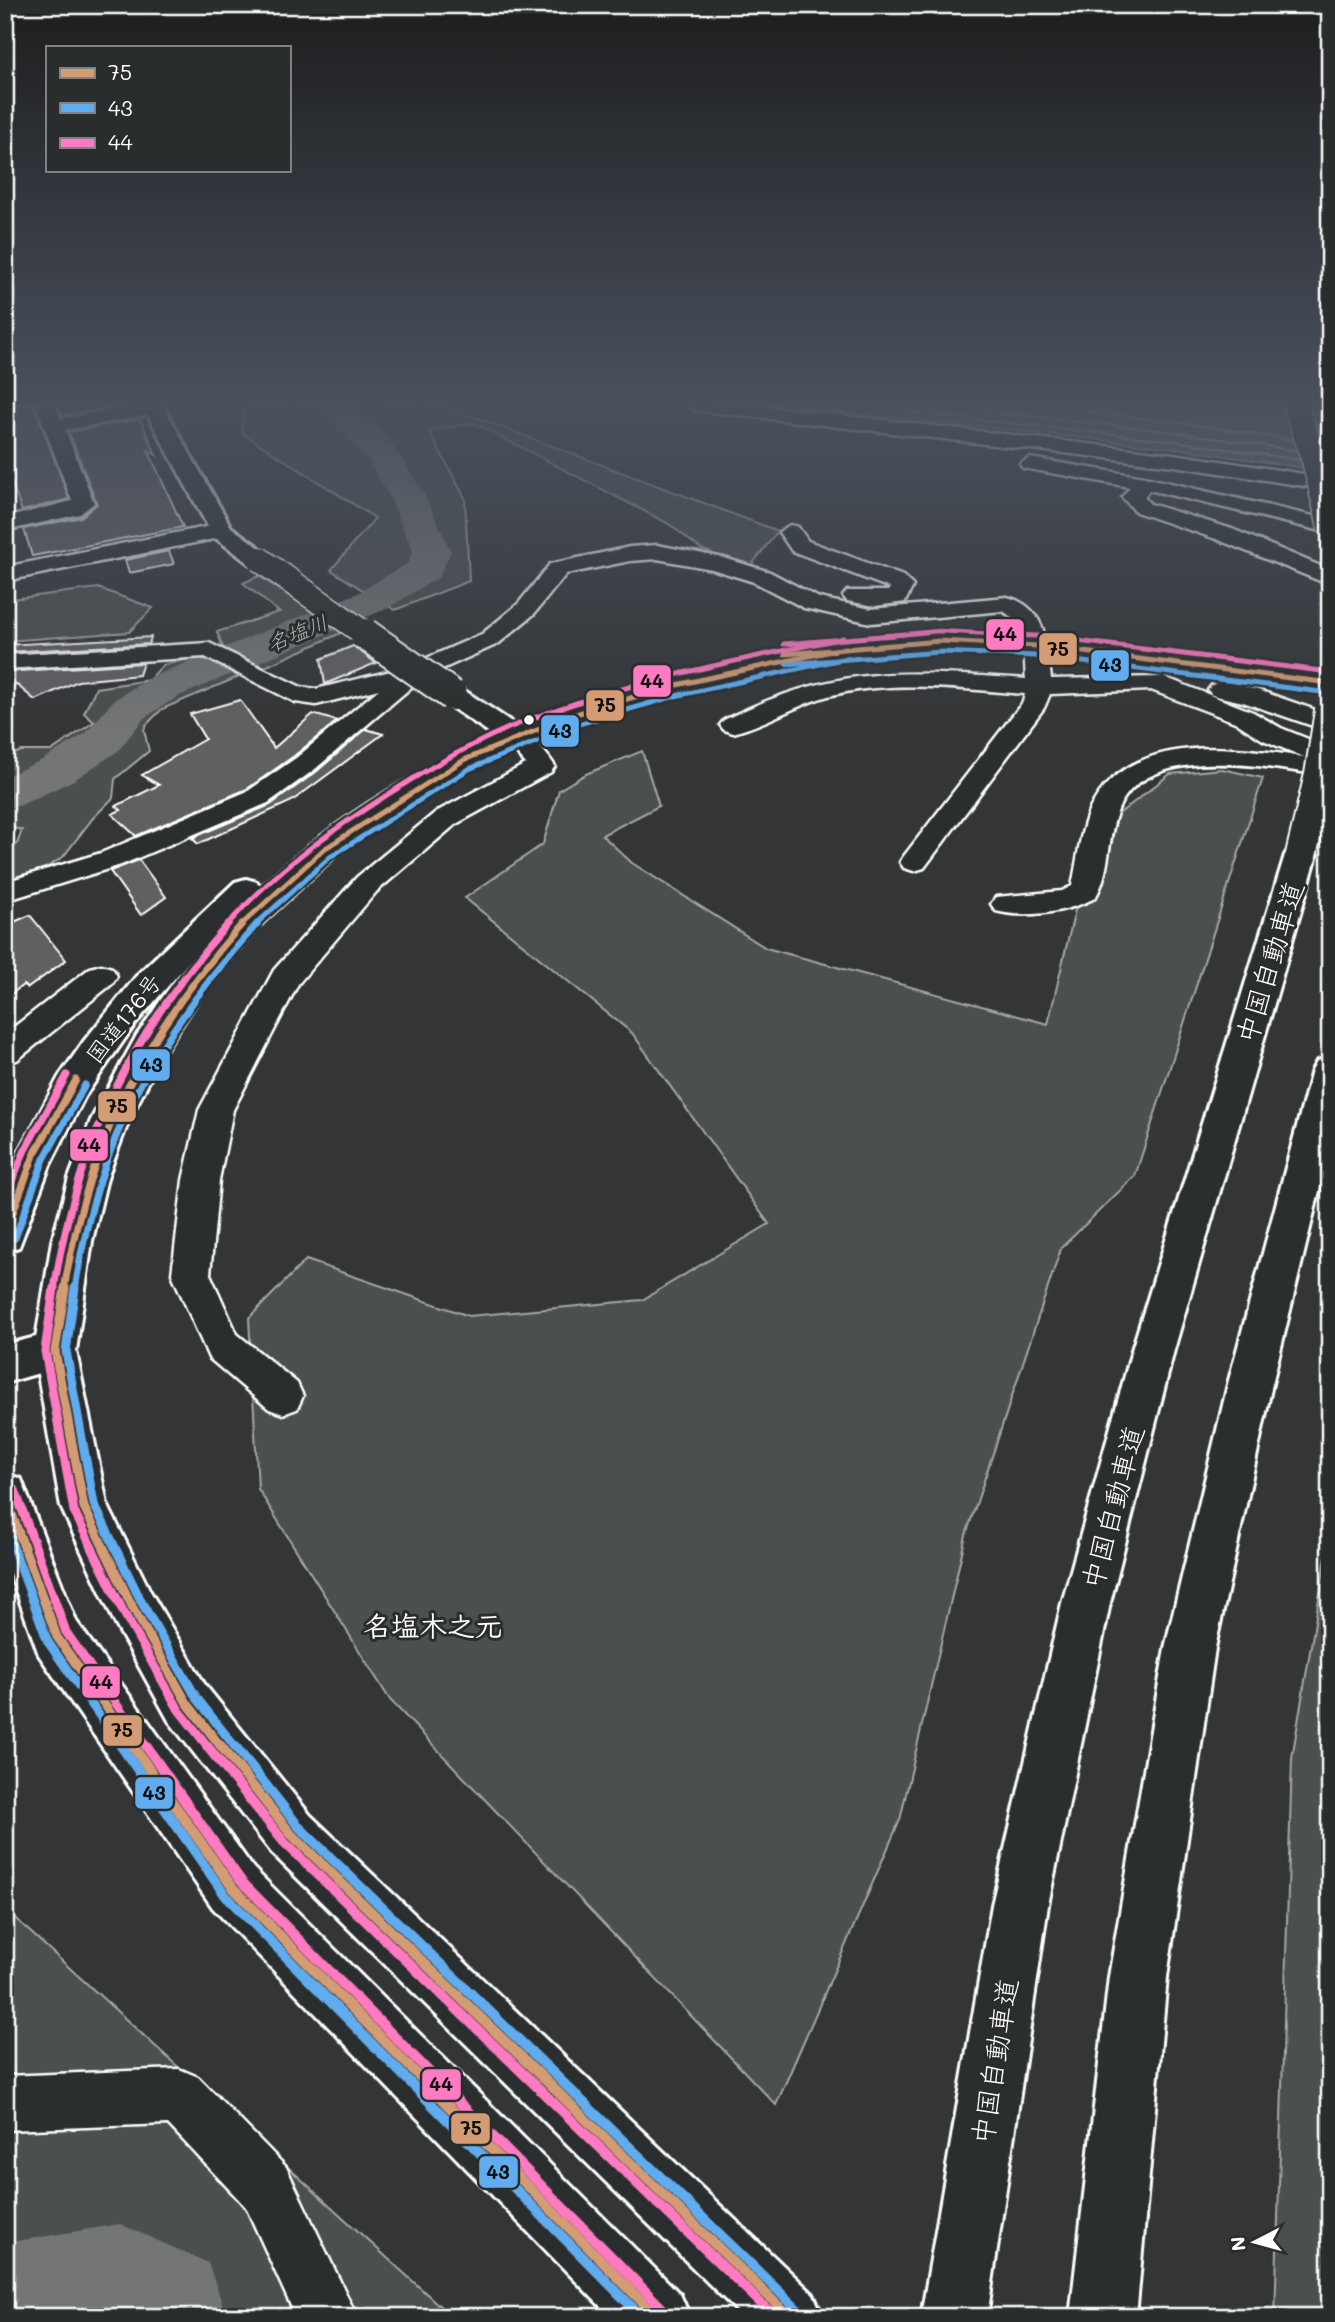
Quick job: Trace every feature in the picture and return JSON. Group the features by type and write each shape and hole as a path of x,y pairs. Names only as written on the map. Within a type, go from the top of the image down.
{"main road":[{"path":"211,512 221,531 258,559 508,733"},
{"name":"国道176号","path":"5,1235 10,1214 47,1130 77,1078 118,1017 167,963 207,924 322,827 398,780 508,733 672,686 845,648 940,641 1036,646 1330,683"},
{"name":"中国自動車道","path":"956,2294 1020,1905 1086,1603 1153,1350 1301,855 1320,775 1330,711"},
{"name":"国道176号","path":"508,733 324,849 251,914 198,974 150,1044 110,1120 88,1178 72,1241 55,1351 84,1507 133,1608 187,1703 291,1834 790,2317"},
{"path":"1102,2317 1138,1977 1190,1648 1250,1384 1330,1070"},
{"path":"5,1364 55,1351"},
{"path":"5,1494 57,1637 233,1888 657,2317"}],"street":[{"path":"5,525 58,512"},
{"path":"1157,512 1224,534 1330,578"},
{"path":"1268,512 1330,527"},
{"path":"5,574 221,531"},
{"path":"762,577 781,573 846,595 875,599 897,597 902,586 895,581 800,546 790,532"},
{"path":"5,662 209,650 246,672 295,694 316,697 413,673 490,639 531,603 558,569 657,552 716,563 762,577 812,603 872,617 1007,604 1025,614 1036,646 1039,687 1035,703 914,862"},
{"path":"5,892 111,859 258,797 305,764 413,673"},
{"path":"733,725 777,702 843,684 922,679 1039,687 1155,682 1249,695 1330,724"},
{"path":"1155,682 1244,717 1272,734 1330,758"},
{"path":"283,1396 223,1346 191,1274 201,1180 216,1110 285,978 367,884 446,818 542,766 508,733"},
{"path":"1006,904 1068,900 1085,891 1106,804 1124,781 1150,766 1182,758 1226,755 1330,768"},
{"path":"5,1052 101,976"},
{"path":"5,2103 178,2096 266,2187 327,2317"}],"shaded area":[{"path":"366,512 466,512 469,581 395,610 331,570 375,518"},
{"path":"647,512 728,512 778,531 749,568 701,549 669,524"},
{"path":"259,576 343,632 265,667 223,647 217,632 279,612 243,583"},
{"path":"98,588 153,608 129,632 5,641 5,600"},
{"path":"206,655 238,677 162,709 144,730 149,751 115,779 113,798 93,818 63,857 44,869 5,880 5,854 17,844 22,830 5,826 5,758 21,751 51,751 94,722 84,713 96,688 149,680 163,665"},
{"path":"642,751 659,806 602,835 632,863 766,948 1048,1024 1093,834 1170,774 1222,769 1263,778 1135,1176 1061,1248 966,1535 900,1820 776,2105 390,1700 258,1489 249,1318 306,1260 469,1316 642,1300 769,1224 632,1033 465,898 543,844 559,790 586,774"},
{"path":"1330,1533 1330,2317 1275,2317 1292,1758"},
{"path":"5,1909 452,2317 5,2317"}],"building":[{"path":"87,512 176,512 183,527 32,556 24,529 81,517"},
{"path":"169,551 174,564 129,573 125,560"},
{"path":"151,637 149,644 5,652 5,645"},
{"path":"353,646 376,663 325,684 321,659"},
{"path":"143,663 139,675 78,681 35,700 5,675 5,672"},
{"path":"240,700 274,748 313,714 337,721 247,789 136,836 112,814 121,810 116,806 159,785 142,775 205,739 190,714"},
{"path":"366,729 383,734 292,801 198,844 192,838 270,805 316,772"},
{"path":"139,860 166,897 141,915 110,871"},
{"path":"30,915 66,960 28,988 23,985 5,999 5,926"}],"waterway":[{"name":"名塩川","path":"5,795 58,770 102,742 129,709 164,687 372,601 425,569 432,551 416,512"},
{"path":"5,2293 120,2274 173,2298 177,2317"}],"transit line":[{"name":"44","path":"784,644 939,631 1037,636 1330,672"},
{"name":"44","path":"775,2317 284,1842 179,1710 124,1613 74,1511 45,1351 62,1238 78,1175 101,1115 141,1039 189,968 243,907 280,872 318,840 404,783 459,751 511,727 576,703 669,676 843,638"},
{"name":"75","path":"785,654 940,641 1036,646 1330,683"},
{"name":"75","path":"790,2317 291,1834 187,1703 133,1608 84,1507 55,1351 72,1241 88,1178 110,1120 150,1044 198,974 251,914 287,880 324,849 410,792 464,760 515,737 579,713 672,686 845,648"},
{"name":"43","path":"786,664 940,652 1035,656 1329,693"},
{"name":"43","path":"797,2309 299,1827 196,1697 142,1603 94,1504 66,1351 82,1243 98,1181 120,1124 159,1049 206,980 259,921 294,888 330,857 416,801 469,769 519,747 582,723 675,696 847,658"},
{"name":"44","path":"5,1198 25,1150 67,1075"},
{"name":"75","path":"5,1234 34,1155 76,1080"},
{"name":"43","path":"15,1238 44,1159 85,1085"},
{"name":"44","path":"15,1490 66,1632 241,1881 664,2310"},
{"name":"75","path":"5,1495 57,1637 233,1888 657,2317"},
{"name":"43","path":"5,1525 48,1642 225,1895 642,2317"}],"district":[{"name":"名塩木之元","path":"433,1625"}]}
